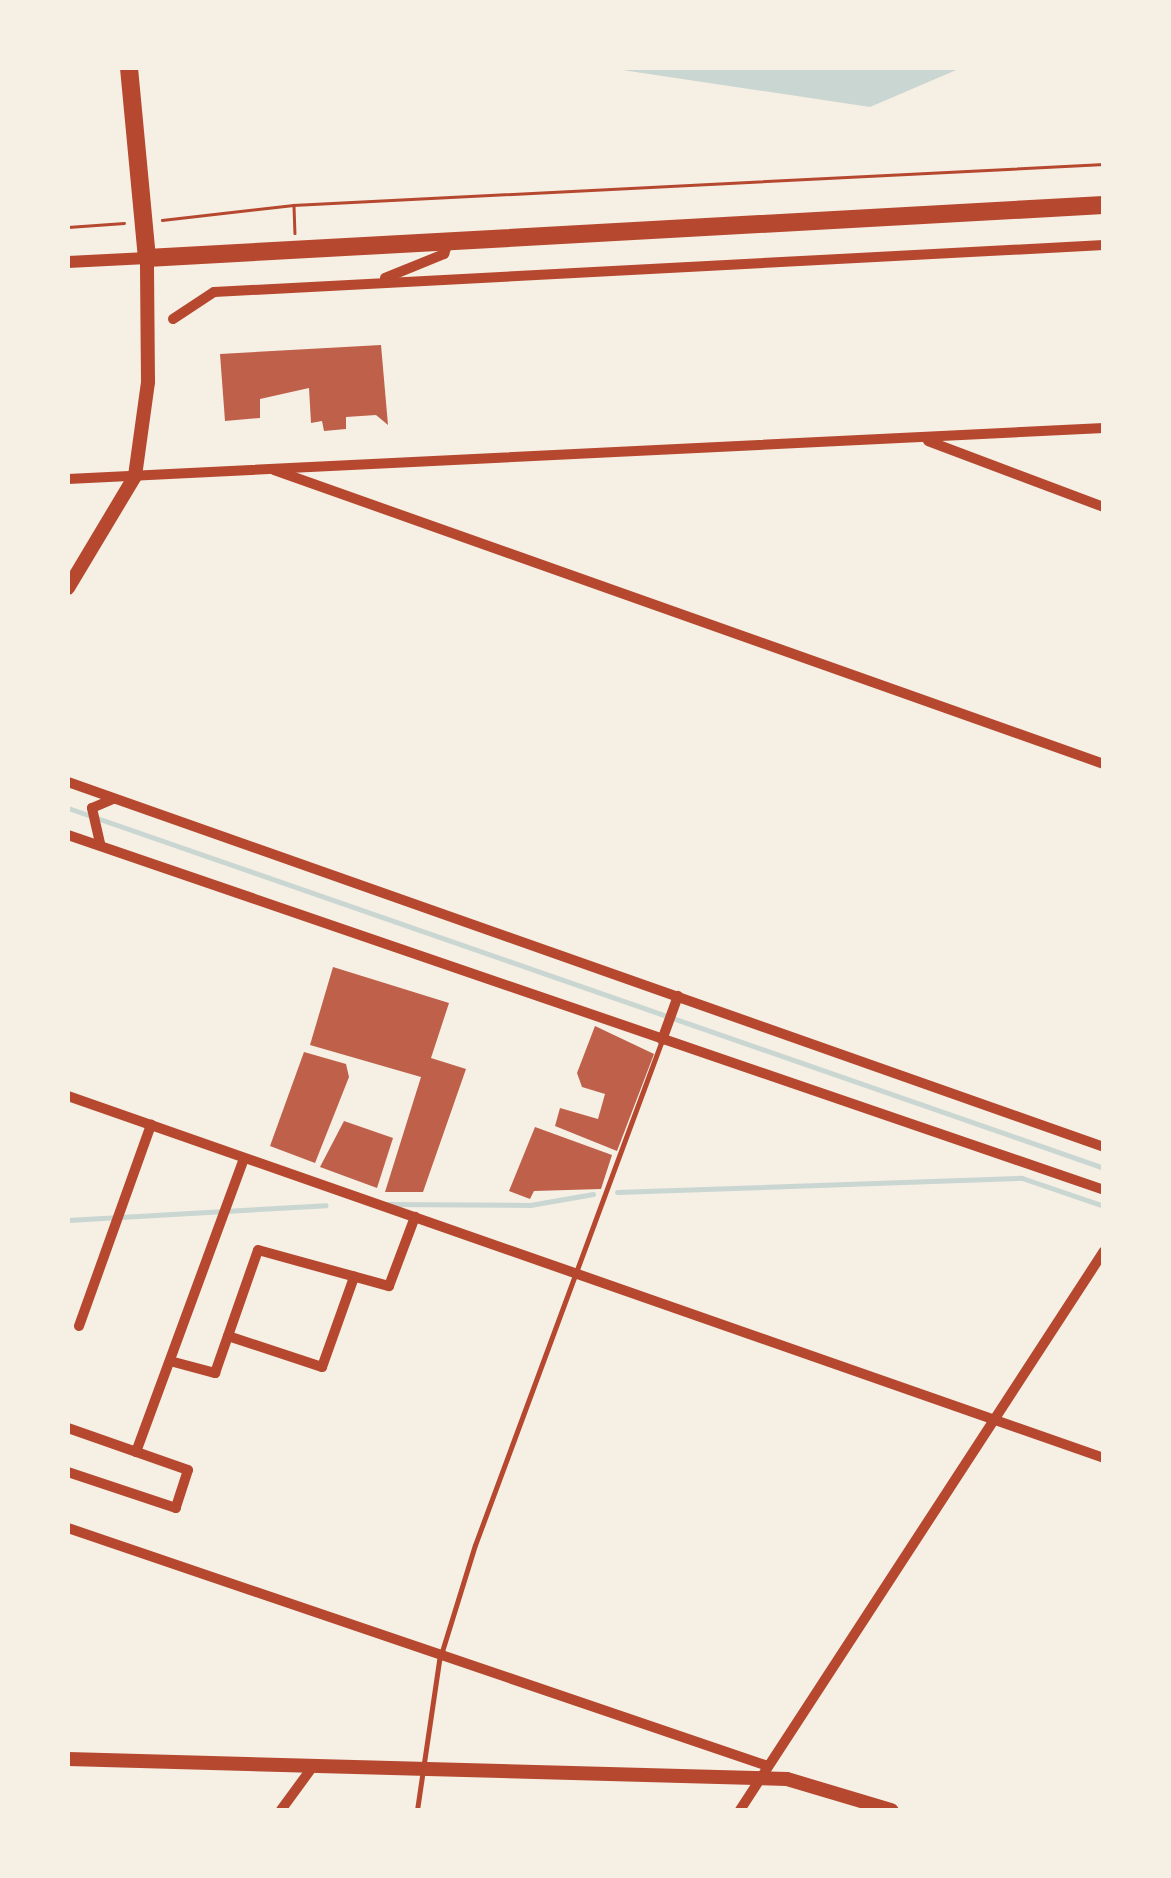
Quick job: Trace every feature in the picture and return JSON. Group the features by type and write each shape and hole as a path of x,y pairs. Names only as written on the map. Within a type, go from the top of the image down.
{"highway":[{"path":"129,68 147,223 147,258 450,236 1104,204"}],"main road":[{"path":"68,588 136,476 148,382 147,258"},
{"path":"68,1759 423,1771 761,1771 890,1810"}],"street":[{"path":"379,280 444,254 450,236"},
{"path":"172,319 214,292 379,280 1104,245"},
{"path":"68,262 147,258"},
{"path":"68,479 1104,428"},
{"path":"923,439 1104,506"},
{"path":"269,468 1104,764"},
{"path":"68,782 1104,1147"},
{"path":"109,849 93,838 92,808 118,798"},
{"path":"68,836 1104,1190"},
{"path":"662,1040 678,996"},
{"path":"68,1096 1104,1458"},
{"path":"79,1326 152,1125"},
{"path":"136,1452 244,1158"},
{"path":"170,1361 215,1373 258,1250 389,1286 415,1217"},
{"path":"740,1810 761,1771 1104,1251"},
{"path":"228,1336 322,1367 354,1277"},
{"path":"68,1428 188,1470 176,1508 68,1472"},
{"path":"68,1528 761,1771"},
{"path":"281,1810 311,1769"}],"lane":[{"path":"417,1810 439,1661 662,1040"}],"path":[{"path":"68,227 147,223 294,205 1104,164"},
{"path":"294,205 296,234"}],"shaded area":[{"path":"609,68 961,68 870,107"}],"building":[{"path":"381,345 388,425 376,415 346,417 346,429 324,431 322,421 311,423 309,388 260,399 260,418 225,421 220,354"},
{"path":"333,967 449,1003 431,1058 466,1069 423,1192 385,1192 421,1077 310,1045"},
{"path":"595,1026 654,1054 617,1151 555,1126 560,1108 598,1119 605,1094 582,1087 577,1073"},
{"path":"304,1052 346,1064 349,1077 315,1163 270,1146"},
{"path":"344,1121 393,1138 377,1188 320,1167"},
{"path":"535,1127 612,1155 601,1189 534,1191 530,1199 509,1191"}],"waterway":[{"path":"68,808 1104,1168"},
{"path":"617,1192 1022,1178 1104,1206"},
{"path":"387,1204 530,1205 593,1194"},
{"path":"68,1220 326,1205"}]}
